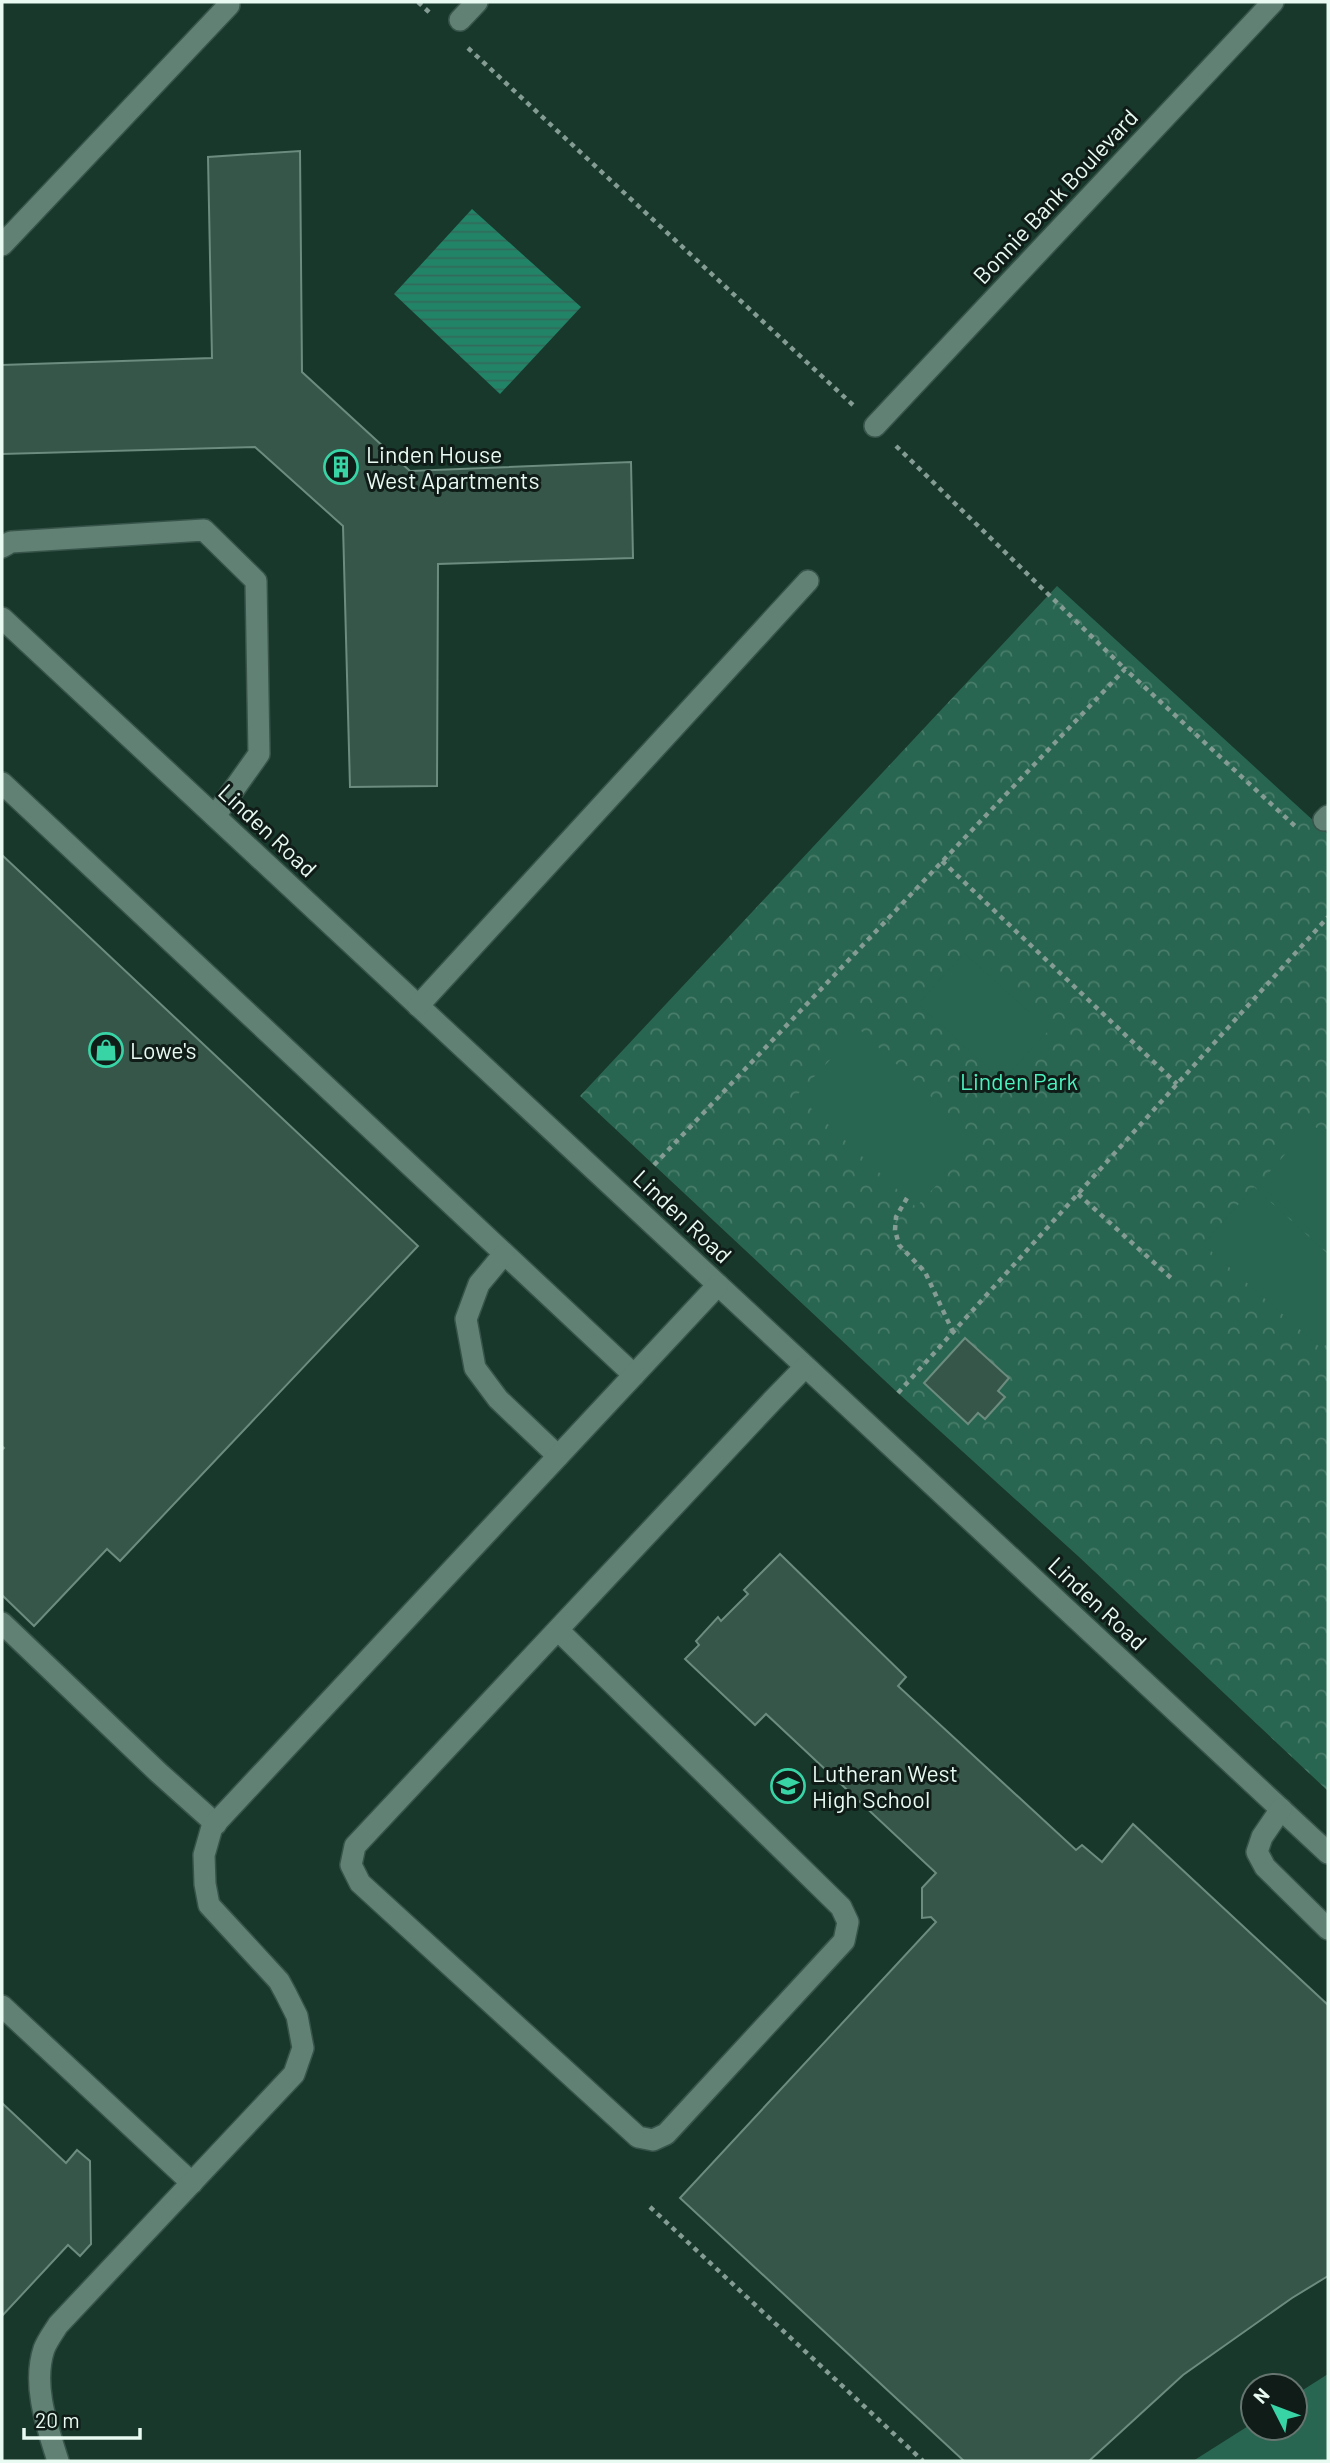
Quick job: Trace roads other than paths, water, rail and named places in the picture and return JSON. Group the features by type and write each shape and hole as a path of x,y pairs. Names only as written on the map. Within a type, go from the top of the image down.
{"street":[{"path":"459,30 477,2"},
{"name":"Bonnie Bank Boulevard","path":"875,426 1273,2"},
{"path":"2,245 229,5"},
{"path":"2,547 11,542 204,530 256,581 259,754 215,816"},
{"path":"418,1006 808,581"},
{"name":"Linden Road","path":"2,618 1328,1853"},
{"path":"2,783 634,1375"},
{"path":"504,1254 479,1284 466,1319 475,1368 498,1399 558,1456"},
{"path":"58,2461 39,2378 45,2348 58,2325 294,2074 303,2048 297,2017 279,1980 209,1905 204,1855 216,1824 718,1285"},
{"path":"558,1630 841,1907 848,1922 844,1941 666,2134 653,2140 638,2137 360,1883 351,1865 355,1846 805,1367"},
{"path":"2,1623 216,1824"},
{"path":"1280,1809 1262,1836 1257,1852 1265,1867 1328,1929"},
{"path":"2,2006 192,2183"}],"place":[{"name":"Linden House West Apartments","path":"341,467"},
{"name":"Lowe's","path":"106,1050"},
{"name":"Lutheran West High School","path":"788,1786"}],"park label":[{"name":"Linden Park","path":"1019,1081"}]}
